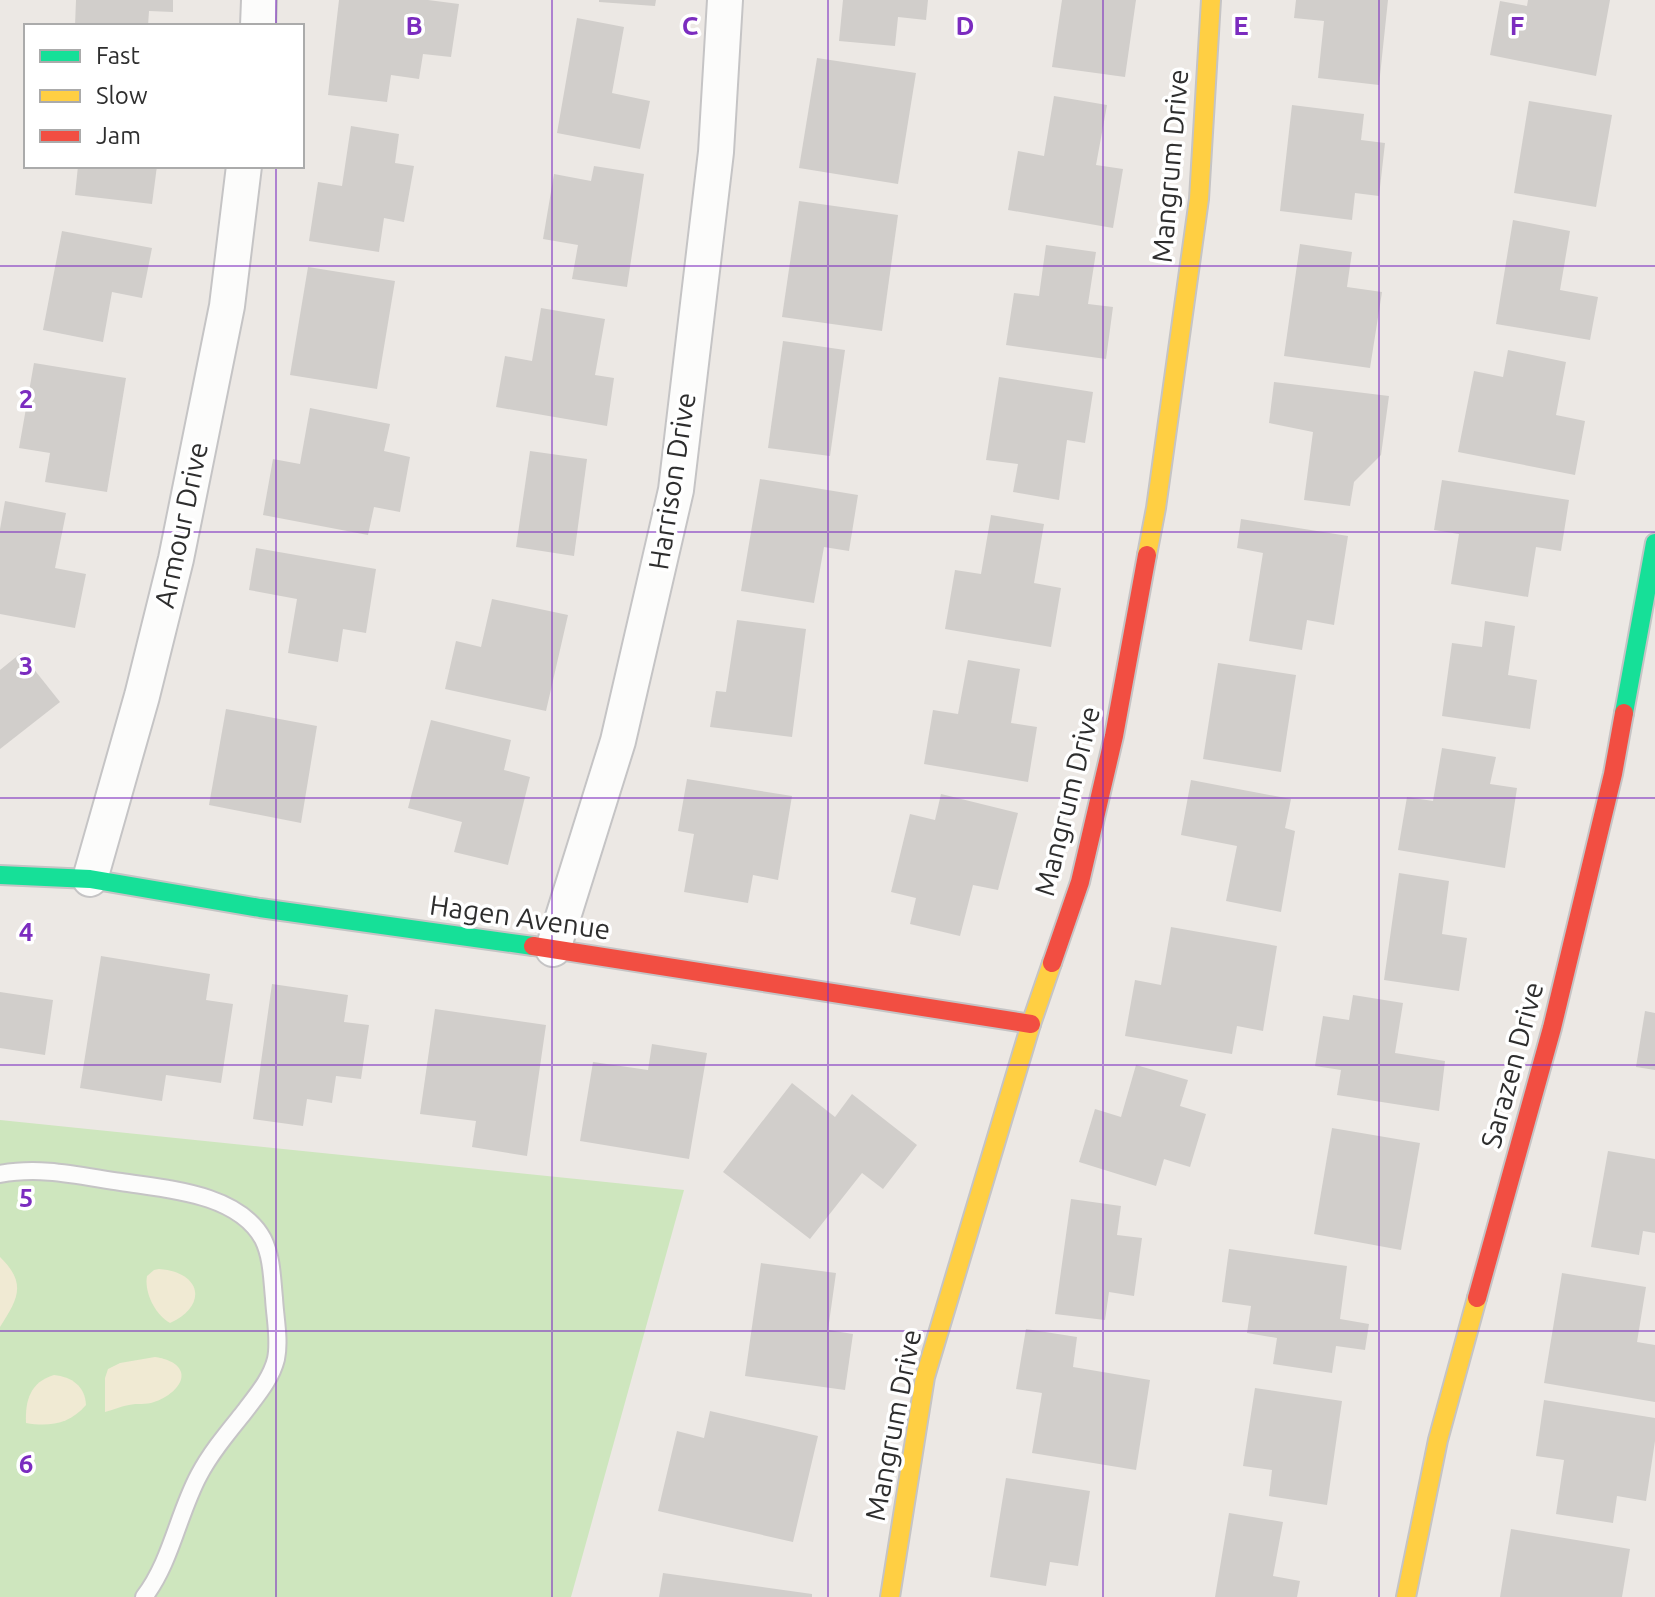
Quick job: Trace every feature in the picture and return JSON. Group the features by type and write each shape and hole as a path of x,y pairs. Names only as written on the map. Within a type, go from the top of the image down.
{"street":[{"path":"258,24 259,0"},
{"name":"Harrison Drive","path":"553,949 618,741 676,490 716,152 725,0"},
{"name":"Mangrum Drive","path":"890,1597 925,1377 1031,1024 1080,882 1114,736 1156,508 1199,199 1211,0"},
{"name":"Armour Drive","path":"90,879 142,696 176,559 227,306 244,168"},
{"name":"Sarazen Drive","path":"1406,1597 1438,1440 1552,1028 1613,774 1655,543"},
{"name":"Hagen Avenue","path":"0,875 90,879 260,908 553,949 1031,1024"}],"lane":[{"path":"0,1174 45,1170 207,1198 246,1218 263,1239 268,1253 277,1340 273,1369 199,1473 167,1553 144,1597"}],"green space":[{"path":"0,1120 684,1190 571,1597 0,1597"}],"sand":[{"path":"0,1257 14,1276 17,1292 0,1327"},
{"path":"159,1269 184,1276 195,1291 190,1308 170,1323 155,1309 147,1289 147,1276"},
{"path":"155,1357 177,1366 181,1377 177,1387 154,1402 105,1412 108,1369 120,1363"},
{"path":"54,1375 76,1384 83,1393 86,1405 59,1423 26,1423 27,1407 34,1387"}],"building":[{"path":"76,0 173,0 173,12 149,11 148,24 75,24"},
{"path":"339,0 428,0 459,4 451,57 423,54 419,79 391,75 387,102 328,95"},
{"path":"599,0 656,0 655,6"},
{"path":"843,0 928,0 926,20 898,17 895,46 839,41"},
{"path":"1062,0 1136,0 1125,77 1052,67"},
{"path":"1296,0 1388,0 1379,85 1318,78 1324,21 1294,18"},
{"path":"1528,0 1610,0 1596,76 1490,55 1500,1 1527,6"},
{"path":"577,18 624,27 612,93 650,101 640,149 557,133"},
{"path":"817,58 916,73 898,184 799,168"},
{"path":"1054,96 1107,105 1096,165 1123,169 1113,228 1008,210 1018,151 1044,156"},
{"path":"1529,101 1612,115 1596,207 1514,193"},
{"path":"1292,105 1364,114 1361,140 1385,143 1379,196 1355,193 1352,220 1280,211"},
{"path":"351,126 399,134 395,163 414,166 404,222 384,218 379,252 309,241 318,182 342,186"},
{"path":"594,166 644,174 627,287 572,279 578,245 543,239 554,174 591,181"},
{"path":"78,168 157,168 152,204 75,195"},
{"path":"799,201 898,215 882,331 782,317"},
{"path":"1513,220 1570,231 1560,290 1598,297 1590,340 1496,324"},
{"path":"62,231 152,248 142,298 112,292 103,342 43,330"},
{"path":"1300,244 1352,252 1347,287 1382,292 1370,368 1284,356"},
{"path":"1046,245 1096,252 1088,304 1113,307 1106,359 1006,345 1014,293 1039,296"},
{"path":"308,267 395,281 377,389 290,375"},
{"path":"541,308 605,319 595,375 614,378 607,426 496,407 505,356 532,361"},
{"path":"783,341 845,350 830,456 768,448"},
{"path":"1508,350 1566,362 1556,415 1585,421 1575,475 1458,452 1474,371 1503,377"},
{"path":"34,363 126,378 107,492 45,482 50,453 19,448"},
{"path":"999,377 1093,392 1085,443 1067,440 1059,500 1013,492 1018,464 986,460"},
{"path":"1274,382 1389,396 1381,455 1354,482 1350,506 1304,500 1313,432 1269,423"},
{"path":"310,408 390,424 384,451 410,457 400,512 374,507 368,535 263,515 273,459 300,464"},
{"path":"530,451 587,459 574,556 516,547"},
{"path":"760,479 858,495 849,551 824,547 814,603 741,591"},
{"path":"1442,480 1569,500 1561,551 1536,547 1528,597 1451,584 1459,534 1434,530"},
{"path":"5,501 66,513 55,568 86,574 75,628 0,614 0,529"},
{"path":"991,515 1044,524 1034,583 1061,588 1051,647 945,629 955,570 981,574"},
{"path":"1241,519 1348,536 1334,625 1307,620 1302,650 1249,641 1263,553 1237,548"},
{"path":"256,548 376,569 366,633 343,629 338,662 288,653 297,599 249,590"},
{"path":"492,599 568,615 546,711 445,689 456,641 481,647"},
{"path":"737,620 806,629 792,737 710,727 716,691 726,692"},
{"path":"1485,621 1515,626 1508,675 1537,680 1530,729 1442,716 1452,643 1482,647"},
{"path":"21,653 60,702 0,749 0,670"},
{"path":"968,660 1020,669 1011,723 1037,727 1028,782 924,764 933,710 958,714"},
{"path":"1218,663 1296,675 1281,772 1203,759"},
{"path":"226,709 317,726 301,823 209,805"},
{"path":"431,720 511,740 504,770 530,777 508,865 454,852 462,822 408,808"},
{"path":"1442,748 1496,757 1490,784 1517,788 1505,868 1398,850 1407,797 1433,801"},
{"path":"687,779 792,796 778,880 753,875 748,903 684,892 694,834 678,831"},
{"path":"1191,780 1291,799 1285,828 1295,831 1281,912 1226,901 1237,846 1181,835"},
{"path":"941,794 1018,813 998,890 973,885 960,936 910,924 916,898 891,892 910,814 935,820"},
{"path":"1399,873 1449,881 1442,934 1467,938 1459,991 1384,980"},
{"path":"1171,927 1277,946 1263,1031 1237,1026 1232,1054 1125,1036 1135,980 1161,985"},
{"path":"101,956 210,974 206,1000 233,1004 221,1083 166,1075 162,1101 80,1088"},
{"path":"272,984 348,995 344,1022 369,1025 361,1079 336,1076 332,1103 307,1099 303,1126 253,1119"},
{"path":"0,992 53,1000 45,1055 0,1048"},
{"path":"1353,995 1403,1003 1395,1053 1445,1061 1439,1111 1337,1095 1341,1070 1315,1066 1323,1016 1349,1020"},
{"path":"435,1009 546,1025 527,1156 472,1147 476,1121 420,1114"},
{"path":"1645,1011 1655,1013 1655,1070 1636,1067"},
{"path":"652,1044 707,1053 689,1159 580,1141 593,1062 648,1070"},
{"path":"1136,1065 1188,1080 1180,1106 1206,1114 1190,1167 1164,1159 1156,1186 1079,1162 1095,1109 1121,1117"},
{"path":"792,1083 835,1117 852,1094 917,1145 883,1189 862,1173 810,1239 723,1172"},
{"path":"1332,1128 1420,1143 1401,1250 1314,1234"},
{"path":"1608,1151 1655,1159 1655,1233 1643,1231 1639,1255 1591,1247"},
{"path":"1071,1199 1121,1206 1117,1235 1142,1238 1134,1296 1109,1292 1105,1320 1055,1314"},
{"path":"1229,1249 1347,1266 1340,1319 1369,1324 1365,1350 1336,1346 1332,1373 1273,1364 1277,1338 1247,1333 1251,1306 1222,1302"},
{"path":"761,1263 836,1273 828,1330 853,1334 845,1390 745,1376"},
{"path":"1562,1273 1646,1287 1637,1342 1655,1345 1655,1402 1544,1383"},
{"path":"1026,1329 1077,1337 1073,1367 1150,1380 1136,1470 1032,1453 1042,1393 1016,1389"},
{"path":"1255,1388 1342,1401 1327,1505 1269,1496 1272,1470 1243,1466"},
{"path":"1544,1400 1655,1418 1655,1441 1646,1501 1617,1496 1613,1523 1556,1514 1564,1460 1536,1456"},
{"path":"710,1411 818,1436 793,1542 658,1511 677,1431 704,1438"},
{"path":"1006,1478 1090,1491 1078,1566 1050,1562 1046,1586 990,1577"},
{"path":"1229,1513 1283,1522 1273,1576 1300,1581 1297,1597 1215,1597"},
{"path":"1511,1529 1630,1549 1622,1597 1500,1597"},
{"path":"663,1573 812,1594 812,1597 659,1597"}],"traffic: fast":[{"path":"1624,713 1655,543"},
{"path":"0,875 90,879 260,908 533,946"}],"traffic: slow":[{"path":"1147,555 1199,199 1211,0"},
{"path":"890,1597 925,1377 1052,963"},
{"path":"1406,1597 1438,1440 1477,1298"}],"traffic: jam":[{"path":"1052,963 1080,882 1114,736 1147,555"},
{"path":"1477,1298 1552,1028 1613,774 1624,713"},
{"path":"533,946 1031,1024"}]}
